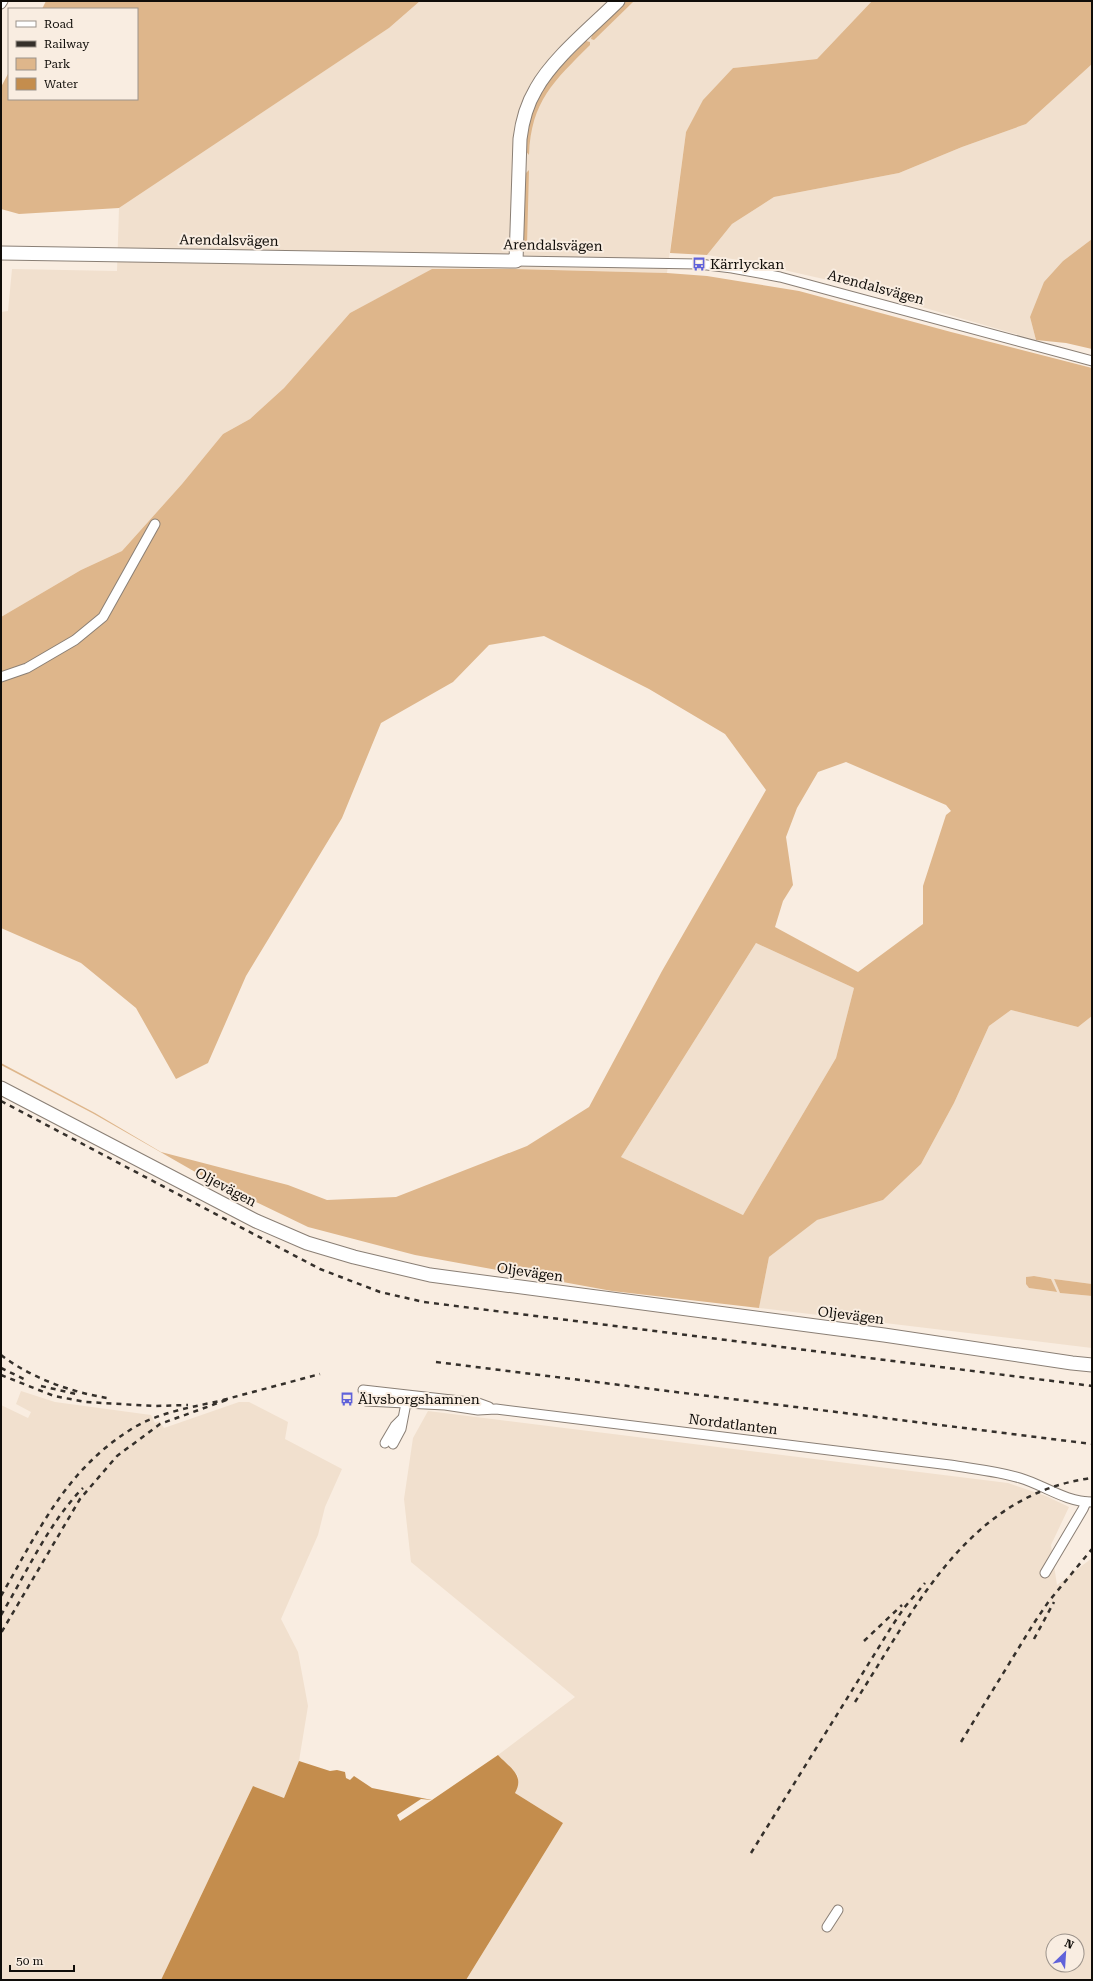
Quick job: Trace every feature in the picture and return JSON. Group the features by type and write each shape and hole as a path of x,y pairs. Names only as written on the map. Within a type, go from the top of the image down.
{"street":[{"path":"516,261 520,139 522,127 531,99 538,85 556,63 618,1"},
{"name":"Arendalsvägen","path":"1,253 699,264 732,268 780,277 1092,361"},
{"path":"1,677 27,668 75,640 103,617 155,524"},
{"name":"Oljevägen","path":"1,1088 256,1221 307,1243 354,1257 430,1275 884,1335 1092,1365"},
{"path":"363,1390 478,1403 496,1409"},
{"path":"389,1444 401,1429 408,1394"},
{"name":"Nordatlanten","path":"366,1401 445,1405 478,1410 496,1409 998,1472 1021,1478 1064,1497 1089,1502"},
{"path":"1045,1574 1083,1509 1089,1502"},
{"path":"828,1927 838,1910"}],"shaded area":[{"path":"420,1 872,1 817,59 733,68 686,132 667,273 514,269 432,270 350,313 284,388 250,419 223,434 182,484 122,551 81,570 1,617 1,312 8,311 12,269 117,271 119,208 389,28"},
{"path":"1092,64 1092,239 1063,261 1030,317 1036,340 828,280 745,261 707,255 732,224 774,197 899,173 962,147 1026,124"},
{"path":"756,943 854,988 836,1058 743,1215 621,1157"},
{"path":"1011,1010 1078,1027 1092,1016 1092,1284 1054,1279 1060,1293 1092,1296 1092,1348 759,1308 769,1257 816,1220 883,1200 921,1164 954,1103 989,1026","holes":["1034,1276 1051,1279 1056,1292 1029,1288 1027,1277"]},
{"path":"21,1391 55,1402 151,1415 155,1423 159,1421 164,1428 239,1402 249,1402 288,1422 285,1439 342,1469 325,1507 318,1535 281,1619 298,1652 308,1706 299,1761 284,1798 253,1786 161,1980 1,1980 1,1405 28,1418 31,1412 16,1404"},
{"path":"428,1411 1008,1483 1046,1496 1069,1507 1051,1545 1057,1585 1092,1558 1092,1980 466,1980 563,1823 515,1793 518,1776 498,1755 575,1697 411,1562 404,1499 413,1438"}],"green space":[{"path":"46,1 420,1 389,28 119,208 19,214 1,209 1,87 8,74 8,100 138,100 138,8 42,8"},
{"path":"626,1 634,1 594,40 591,39 592,35"},
{"path":"872,1 1092,1 1092,64 1026,124 962,147 899,173 774,197 732,224 707,255 670,253 686,132 703,100 733,68 817,59"},
{"path":"586,41 590,42 590,45 555,81 540,106 534,120 529,155 524,149 525,134 530,112 536,100 550,79"},
{"path":"529,170 527,246 523,241 525,174"},
{"path":"1092,239 1092,349 1066,343 1036,340 1030,317 1044,282 1063,261"},
{"path":"432,269 514,269 667,273 707,276 799,291 1092,368 1092,1016 1078,1027 1011,1010 989,1026 954,1103 921,1164 883,1200 817,1220 769,1257 759,1308 612,1291 415,1255 308,1227 204,1177 94,1114 1,1065 1,1063 95,1113 161,1152 288,1185 327,1200 396,1197 527,1146 589,1107 662,971 766,790 725,734 649,689 544,636 489,645 453,682 381,723 342,818 246,976 208,1063 176,1079 136,1008 81,963 1,928 1,617 81,570 122,551 182,484 223,434 250,419 284,388 350,313","holes":["846,762 946,805 951,811 946,815 923,886 923,924 858,972 775,927 783,901 793,885 786,837 797,808 818,772","756,943 854,988 836,1058 743,1215 621,1157"]},
{"path":"1034,1276 1051,1279 1057,1292 1029,1288 1026,1284 1026,1277"},
{"path":"1054,1279 1092,1284 1092,1296 1060,1293"}],"water":[{"path":"498,1755 515,1772 517,1776 518,1787 515,1793 563,1823 466,1980 161,1980 253,1786 284,1798 299,1761 330,1771 337,1770 345,1772 346,1778 350,1780 354,1776 372,1788 432,1800"}],"pier":[{"path":"421,1799 432,1800 400,1821 397,1815"}],"railway":[{"path":"1,1101 320,1269 380,1292 424,1302 1092,1386"},
{"path":"1,1355 25,1371 52,1383 79,1392 107,1398"},
{"path":"436,1362 1092,1444"},
{"path":"1,1368 24,1379"},
{"path":"223,1400 320,1374"},
{"path":"1,1375 54,1396 86,1402 154,1406 188,1405"},
{"path":"41,1386 76,1394"},
{"path":"1,1596 55,1504 70,1484 107,1446 130,1430 152,1419 178,1410 229,1399 160,1424 117,1456 80,1499 1,1633"},
{"path":"855,1702 924,1594 950,1561 978,1531 1011,1507 1049,1488 1092,1478"},
{"path":"1,1615 59,1516 83,1488"},
{"path":"961,1742 1034,1623 1049,1601 1092,1549"},
{"path":"751,1853 892,1626 904,1608 925,1583"},
{"path":"1034,1639 1054,1602"},
{"path":"864,1641 902,1605"}],"place":[{"name":"Kärrlyckan","path":"699,264"},
{"name":"Älvsborgshamnen","path":"347,1399"}]}
